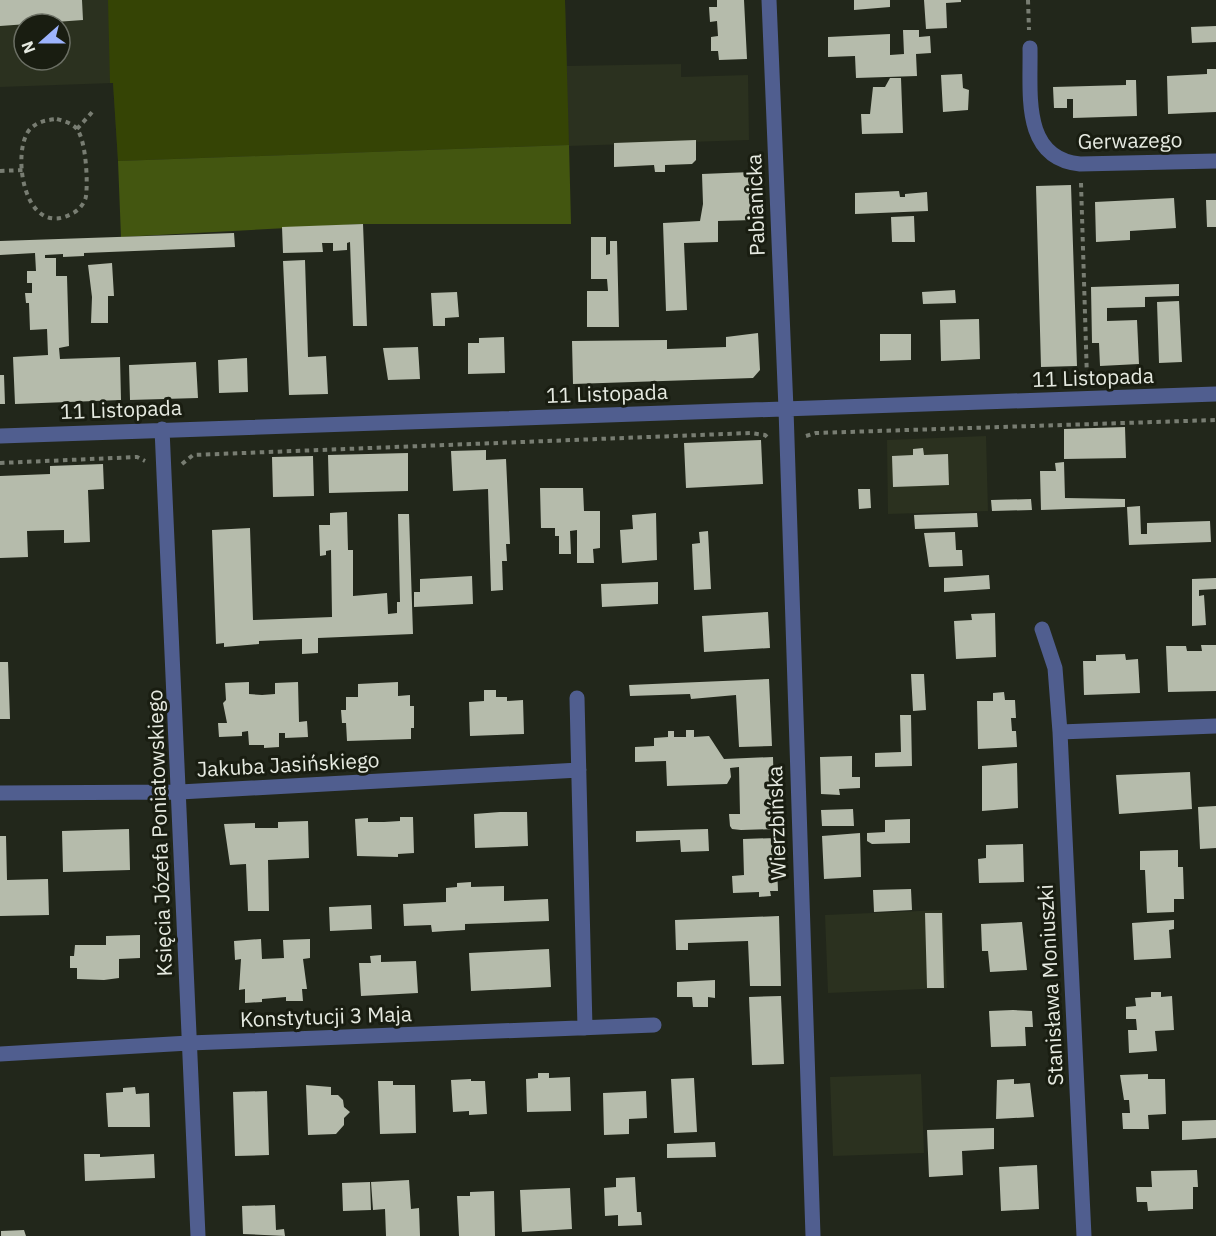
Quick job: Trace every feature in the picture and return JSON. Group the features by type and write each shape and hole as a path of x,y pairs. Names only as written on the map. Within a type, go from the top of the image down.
{"street":[{"name":"Pabianicka","path":"769,0 786,409"},
{"name":"Gerwazego","path":"1030,48 1033,123 1039,139 1055,158 1065,163 1080,164 1216,161"},
{"name":"11 Listopada","path":"0,436 1216,394"},
{"name":"Wierzbińska","path":"786,409 813,1236"},
{"name":"Księcia Józefa Poniatowskiego","path":"162,429 180,792 198,1236"},
{"name":"Stanisława Moniuszki","path":"1042,629 1055,668 1060,732 1084,1236"},
{"path":"577,698 585,1028"},
{"path":"1060,732 1216,726"},
{"name":"Jakuba Jasińskiego","path":"0,793 180,792 579,770"},
{"name":"Konstytucji 3 Maja","path":"0,1054 189,1043 654,1025"}],"path":[{"path":"1028,0 1030,48"},
{"path":"76,129 94,110"},
{"path":"57,119 76,129 84,148 86,198 79,210 68,216 55,219 41,215 32,206 26,194 23,170 23,141 30,128 42,121 57,119"},
{"path":"1080,164 1088,399"},
{"path":"0,171 23,170"},
{"path":"0,463 137,457 143,459 151,470 164,470 181,469 187,458 193,455 750,433 765,435 768,439 816,433 1216,420"}],"shaded area":[{"path":"0,0 565,0 567,66 681,64 681,77 748,75 749,140 118,161 113,83 0,87"},
{"path":"986,436 988,511 888,514 887,440"},
{"path":"943,910 947,988 828,993 825,915"},
{"path":"921,1074 924,1153 833,1156 830,1077"}],"green space":[{"path":"108,0 565,0 569,145 118,161 113,83 110,83"},
{"path":"569,145 571,224 363,224 121,237 118,161"}],"building":[{"path":"0,0 82,0 83,20 72,21 72,12 12,12 12,25 0,26"},
{"path":"717,0 744,0 747,59 719,60 718,51 711,51 711,37 718,36 717,21 710,22 709,7 717,7"},
{"path":"854,0 890,0 890,7 854,10"},
{"path":"924,0 961,0 961,2 946,3 947,28 926,29"},
{"path":"1216,26 1216,42 1192,43 1191,27"},
{"path":"903,30 919,30 919,37 930,36 931,53 916,54 917,76 856,78 855,56 828,57 828,37 890,34 890,55 904,54"},
{"path":"1207,69 1216,69 1216,112 1168,114 1167,76 1207,74"},
{"path":"962,74 963,88 969,90 968,110 943,112 941,75"},
{"path":"890,78 901,78 903,133 862,134 861,114 870,114 873,87 885,87"},
{"path":"1126,80 1136,80 1137,116 1073,118 1073,99 1067,99 1067,108 1054,108 1053,87 1126,85"},
{"path":"696,140 696,160 692,164 665,165 665,172 655,172 654,165 614,167 614,143"},
{"path":"751,172 753,220 718,221 718,242 684,243 687,310 666,311 663,223 700,221 703,204 702,174"},
{"path":"1071,185 1077,366 1041,367 1036,186"},
{"path":"899,191 900,197 905,197 905,194 927,192 928,211 855,214 855,193"},
{"path":"1174,198 1176,228 1130,231 1130,240 1096,242 1095,202"},
{"path":"1206,200 1216,200 1216,227 1207,227"},
{"path":"914,216 915,242 892,242 891,217"},
{"path":"363,224 367,326 353,326 350,242 347,243 347,250 333,251 333,243 322,243 323,252 283,253 282,227"},
{"path":"234,233 235,247 84,253 84,256 63,257 63,254 45,255 45,258 56,258 56,276 67,276 69,346 59,348 60,359 120,357 121,400 15,404 13,357 48,355 47,329 30,330 29,303 26,303 25,293 32,293 32,283 27,283 27,271 36,271 35,253 0,255 0,241"},
{"path":"591,237 606,237 606,255 610,254 610,241 617,241 619,327 587,327 587,291 608,291 607,279 591,279"},
{"path":"305,260 308,357 326,356 328,394 289,395 283,261"},
{"path":"112,263 114,296 108,296 108,323 91,323 92,297 88,265"},
{"path":"1179,284 1179,296 1145,297 1145,307 1107,308 1107,321 1137,320 1139,364 1100,366 1099,343 1092,343 1091,287"},
{"path":"955,290 956,303 923,304 922,292"},
{"path":"457,292 459,317 445,318 445,326 433,326 431,293"},
{"path":"1179,301 1182,362 1159,363 1157,302"},
{"path":"979,319 980,359 941,361 940,320"},
{"path":"758,333 760,370 753,378 573,384 572,341 667,340 667,349 726,347 726,337"},
{"path":"880,334 911,334 911,360 880,361"},
{"path":"504,337 505,373 468,374 468,343 479,343 479,338"},
{"path":"418,347 420,379 388,380 383,348"},
{"path":"247,358 248,392 219,393 218,360"},
{"path":"196,362 198,398 130,400 129,365"},
{"path":"0,375 4,375 5,404 0,404"},
{"path":"1125,427 1126,458 1064,459 1064,429"},
{"path":"761,440 763,484 686,488 684,443"},
{"path":"923,448 924,455 948,454 949,485 893,487 892,456 913,455 913,449"},
{"path":"486,450 486,460 506,459 510,544 506,544 507,561 502,561 503,590 491,591 488,489 453,491 451,451"},
{"path":"408,453 408,491 329,493 328,455"},
{"path":"313,456 314,496 273,497 272,457"},
{"path":"1064,462 1065,498 1125,499 1125,507 1041,510 1040,471 1056,471 1055,463"},
{"path":"103,464 104,489 88,490 90,542 64,543 64,530 27,531 28,557 0,558 0,476 50,474 50,466"},
{"path":"540,488 583,488 584,511 600,511 600,548 593,549 594,563 577,563 577,530 570,531 571,554 559,554 559,536 555,536 555,528 541,528"},
{"path":"858,489 870,489 871,508 859,509"},
{"path":"1031,499 1032,510 992,511 991,500"},
{"path":"1140,506 1141,534 1147,534 1147,523 1210,521 1211,542 1129,545 1127,507"},
{"path":"347,512 348,550 353,550 353,596 387,593 388,614 397,613 397,602 400,602 398,514 409,514 413,634 318,638 318,653 302,654 302,639 259,641 259,644 224,647 224,643 216,644 212,530 250,528 253,620 332,617 331,550 326,551 326,555 320,556 319,525 330,525 330,513"},
{"path":"656,513 657,560 622,563 620,530 633,529 632,515"},
{"path":"977,513 978,527 915,529 914,515"},
{"path":"708,531 711,589 694,590 692,544 700,543 699,532"},
{"path":"955,532 956,550 962,550 963,566 929,567 924,533"},
{"path":"989,575 990,589 944,592 944,578"},
{"path":"472,576 473,604 414,607 414,592 420,592 420,579"},
{"path":"1216,578 1216,589 1199,590 1199,596 1204,595 1206,625 1192,626 1192,579"},
{"path":"658,582 658,604 602,607 601,584"},
{"path":"768,612 770,648 704,652 702,616"},
{"path":"995,613 996,657 956,659 954,621 972,620 971,614"},
{"path":"1201,645 1216,645 1216,691 1168,692 1166,646 1186,646 1187,651 1202,651"},
{"path":"1125,654 1126,660 1138,659 1140,693 1084,695 1083,661 1096,661 1096,655"},
{"path":"0,662 8,662 10,719 0,719"},
{"path":"911,674 924,674 926,710 913,711"},
{"path":"769,679 772,746 739,747 736,695 691,699 690,694 630,696 629,685"},
{"path":"249,682 249,694 262,695 275,694 275,683 298,682 299,722 307,721 308,737 285,738 285,733 279,733 279,747 264,748 264,745 249,745 248,731 242,732 242,736 219,737 218,723 227,723 223,703 226,700 225,683"},
{"path":"398,682 398,696 410,695 410,706 414,706 414,728 411,728 411,739 347,741 346,723 342,723 341,710 346,710 346,697 358,697 358,684"},
{"path":"484,690 496,690 496,697 507,697 507,701 523,700 524,734 470,736 469,702 484,701"},
{"path":"1004,692 1005,700 1015,700 1016,718 1011,718 1012,731 1016,731 1017,747 978,749 977,701 993,701 993,693"},
{"path":"900,715 911,715 912,766 875,767 875,753 901,752"},
{"path":"686,730 694,730 694,737 709,736 724,759 773,757 775,829 741,830 732,829 730,826 729,814 740,814 739,767 730,768 731,777 727,784 667,786 666,761 635,762 635,747 654,746 654,738 668,737 668,731 674,731 674,737 686,737"},
{"path":"852,756 852,777 860,777 860,788 839,789 840,795 821,794 820,757"},
{"path":"1017,763 1018,808 982,811 982,766"},
{"path":"1190,772 1192,809 1119,814 1116,775"},
{"path":"1216,806 1216,848 1200,849 1198,807"},
{"path":"853,809 854,826 822,826 821,810"},
{"path":"527,812 528,846 475,848 474,814"},
{"path":"400,817 413,817 414,853 398,854 398,857 357,856 355,819 368,818 368,822 384,822 400,821"},
{"path":"910,819 910,843 872,844 867,841 867,833 885,832 885,820"},
{"path":"308,821 309,858 268,860 269,911 248,911 246,864 230,865 224,824 255,823 255,828 278,828 278,822"},
{"path":"129,829 130,870 63,872 62,831"},
{"path":"708,829 709,851 681,852 680,840 636,842 636,831"},
{"path":"860,833 861,877 824,879 822,836"},
{"path":"0,836 6,836 7,880 48,879 49,915 0,916"},
{"path":"776,838 778,891 770,891 771,896 759,897 759,892 733,893 732,876 744,875 743,839"},
{"path":"1023,844 1024,882 979,883 978,859 986,858 986,845"},
{"path":"1178,850 1178,867 1183,867 1184,899 1174,899 1174,912 1147,913 1145,870 1140,870 1140,851"},
{"path":"471,882 471,887 504,886 504,901 548,899 549,921 465,924 465,930 432,932 431,925 404,926 403,904 446,902 446,888 457,887 457,883"},
{"path":"911,889 912,910 874,912 873,890"},
{"path":"371,905 372,929 330,931 329,907"},
{"path":"925,913 942,913 944,988 927,988"},
{"path":"779,916 781,986 750,986 748,941 688,943 688,950 676,950 675,920"},
{"path":"1174,920 1174,929 1169,930 1171,958 1134,960 1132,923"},
{"path":"1022,922 1027,970 990,972 988,951 982,951 981,924"},
{"path":"140,935 140,958 119,959 119,978 77,979 77,968 70,968 70,956 74,956 75,945 106,945 106,936"},
{"path":"261,939 262,959 284,958 283,940 310,939 310,958 303,959 307,989 302,989 303,1001 286,1001 286,997 245,1003 245,989 239,990 241,959 235,960 234,941"},
{"path":"549,949 551,987 471,991 469,953"},
{"path":"381,955 381,962 416,961 418,993 361,996 359,963 371,963 370,956"},
{"path":"715,980 715,998 708,997 708,1007 693,1007 692,997 677,997 677,982"},
{"path":"1151,992 1161,992 1161,997 1172,996 1174,1030 1155,1031 1157,1051 1129,1053 1128,1030 1137,1030 1136,1019 1126,1019 1126,1007 1136,1006 1135,998 1151,997"},
{"path":"781,996 784,1064 752,1065 749,997"},
{"path":"989,1011 1032,1011 1033,1027 1025,1027 1026,1046 991,1047"},
{"path":"538,1073 549,1073 549,1078 570,1077 571,1111 527,1112 526,1079 538,1078"},
{"path":"1148,1074 1148,1079 1165,1079 1166,1114 1148,1115 1149,1129 1123,1129 1122,1113 1130,1113 1129,1100 1124,1100 1120,1075"},
{"path":"694,1078 697,1132 674,1133 671,1079"},
{"path":"471,1079 471,1081 485,1081 487,1114 469,1115 469,1111 453,1112 451,1080"},
{"path":"1014,1079 1014,1084 1030,1083 1034,1117 996,1119 997,1080"},
{"path":"378,1081 393,1081 393,1085 415,1085 416,1133 380,1134"},
{"path":"306,1085 331,1087 331,1095 338,1095 343,1100 344,1107 350,1112 344,1118 344,1125 336,1134 308,1135"},
{"path":"135,1087 136,1094 149,1093 150,1127 108,1127 106,1093 123,1092 123,1088"},
{"path":"267,1091 269,1155 235,1156 233,1092"},
{"path":"646,1091 647,1118 629,1119 629,1134 604,1135 603,1093"},
{"path":"1216,1120 1216,1138 1182,1140 1182,1121"},
{"path":"994,1128 994,1149 962,1151 963,1175 929,1177 927,1130"},
{"path":"715,1142 716,1157 667,1158 667,1144"},
{"path":"84,1154 100,1154 100,1157 154,1154 155,1178 85,1181"},
{"path":"1037,1165 1039,1209 1001,1211 999,1167"},
{"path":"1197,1170 1198,1187 1193,1187 1193,1209 1148,1211 1147,1202 1137,1202 1136,1187 1152,1187 1151,1171"},
{"path":"635,1177 637,1212 641,1212 642,1225 618,1226 618,1215 605,1216 604,1188 616,1187 616,1178"},
{"path":"409,1180 411,1209 419,1208 420,1236 386,1236 385,1209 373,1210 371,1182"},
{"path":"370,1182 371,1210 343,1211 342,1183"},
{"path":"570,1188 572,1229 522,1232 520,1190"},
{"path":"494,1191 495,1236 459,1236 457,1196 470,1196 470,1192"},
{"path":"275,1205 276,1230 284,1229 285,1236 243,1234 242,1206"},
{"path":"24,1230 26,1236 1,1236 1,1231"}]}
